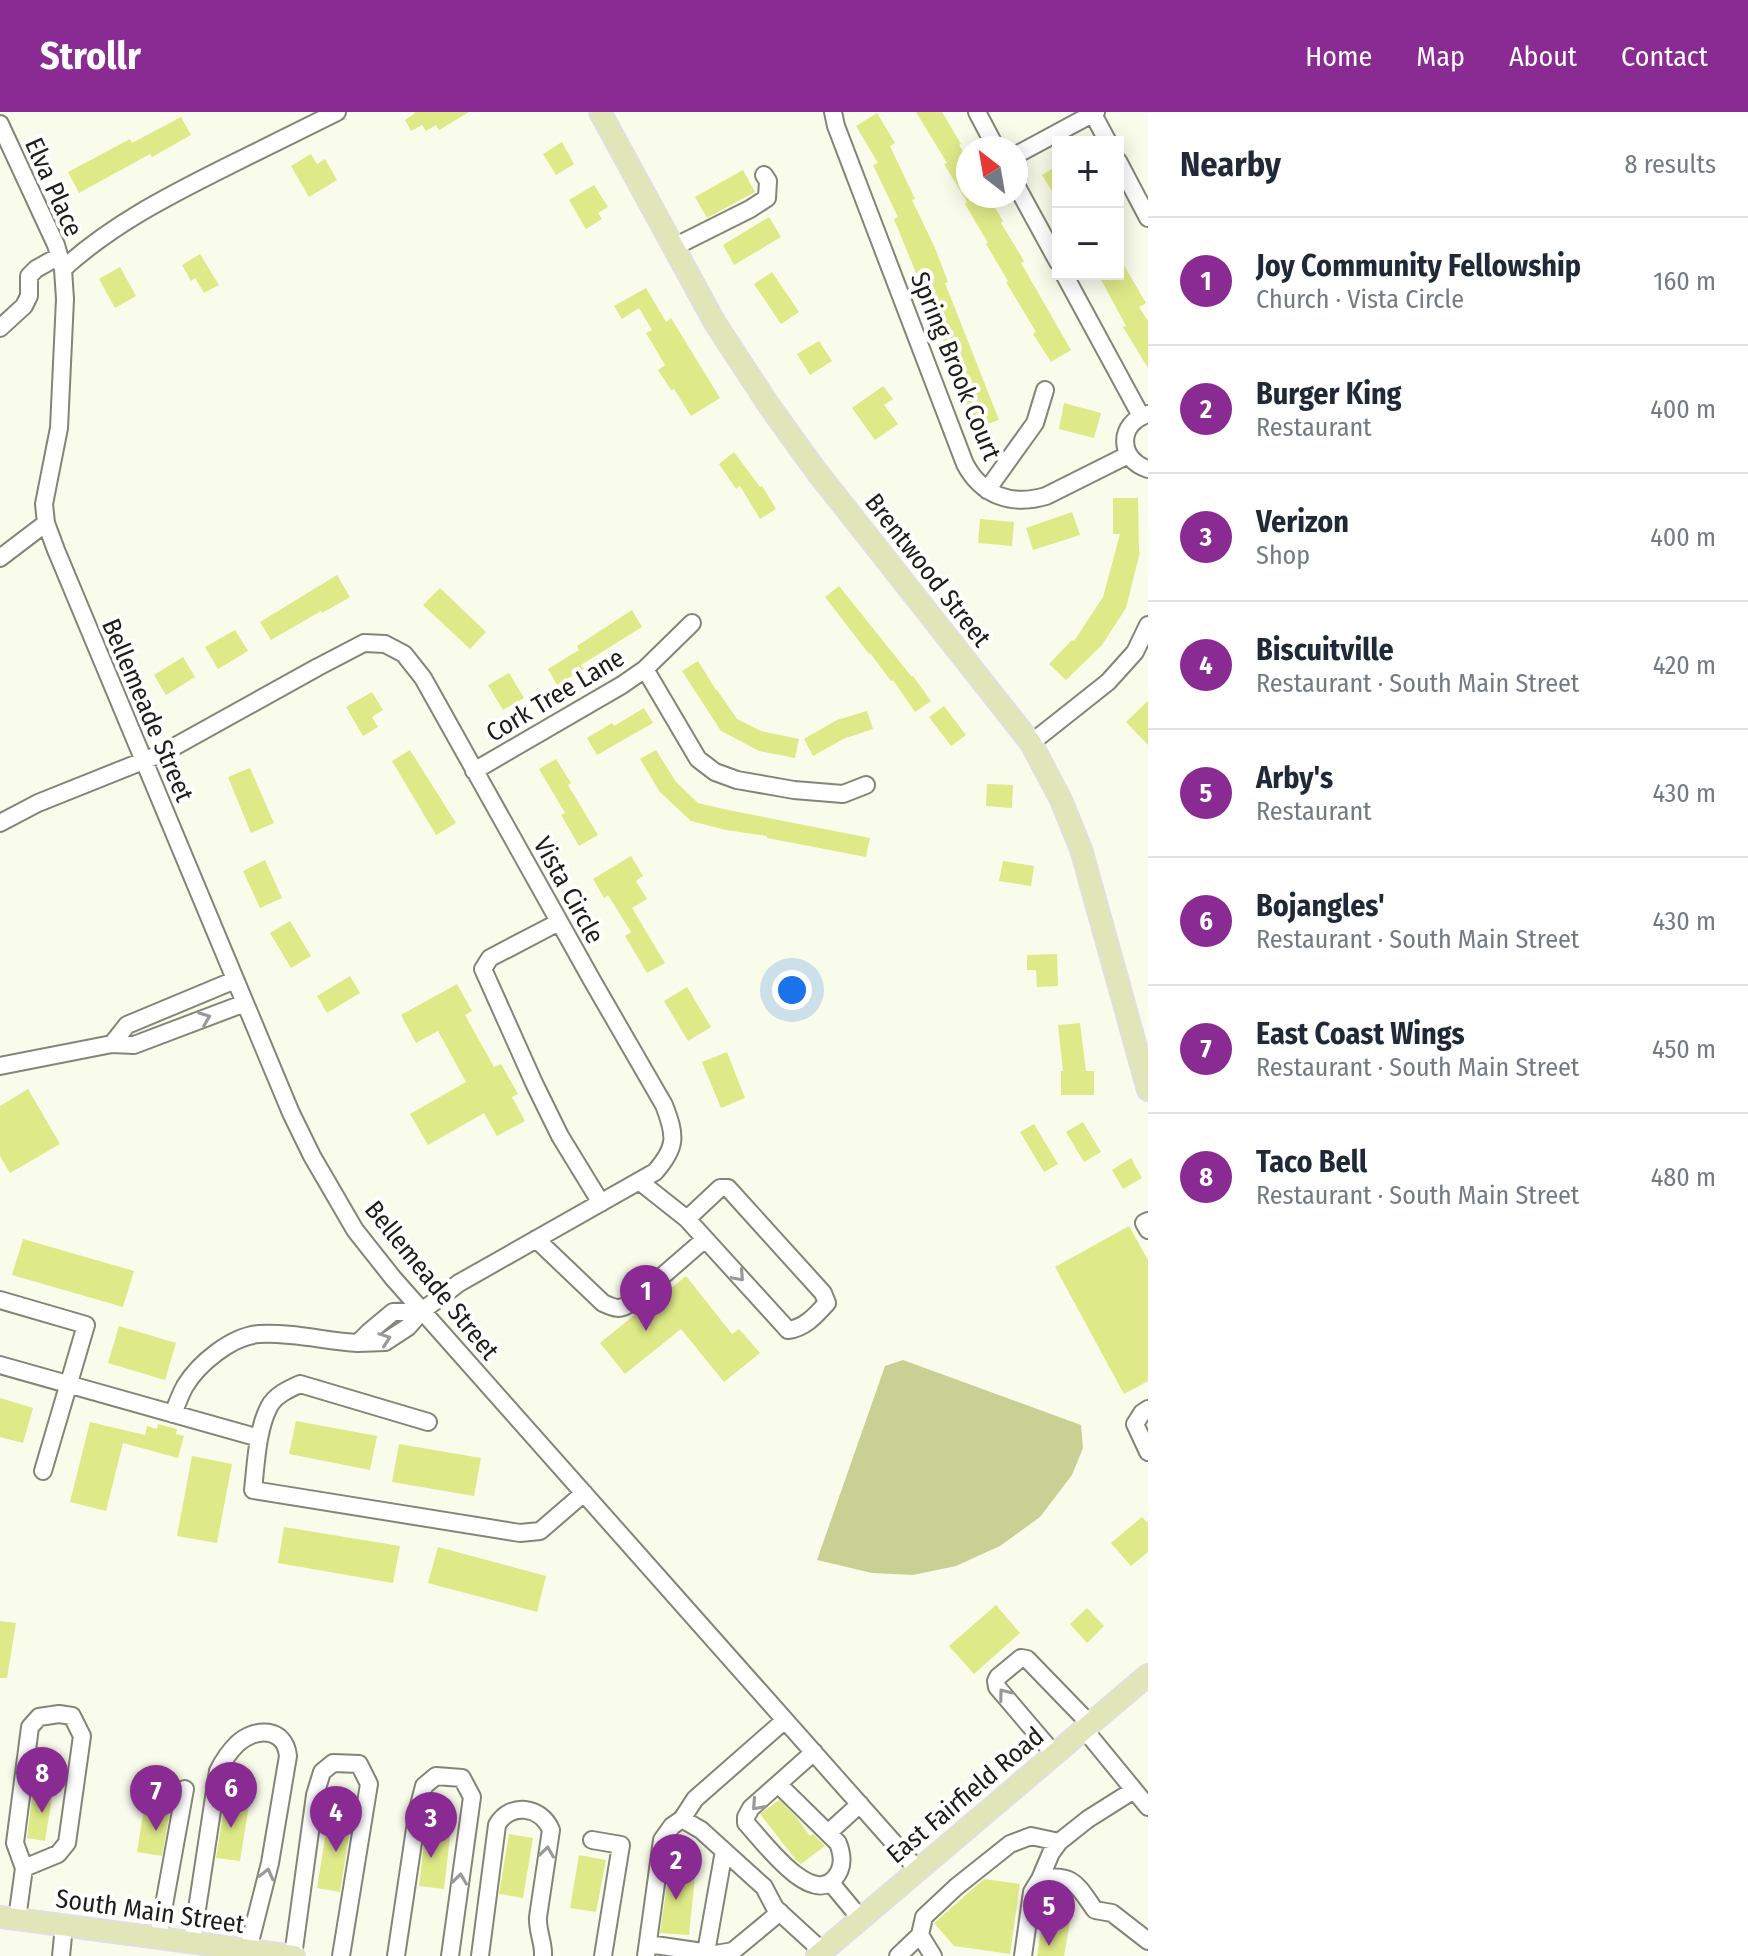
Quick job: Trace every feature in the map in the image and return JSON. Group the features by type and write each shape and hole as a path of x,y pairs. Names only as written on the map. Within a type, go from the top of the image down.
{"main road":[{"name":"Brentwood Street","path":"600,112 715,323 779,420 1031,743 1061,800 1081,849 1148,1090"},
{"name":"East Fairfield Road","path":"828,1951 860,1918 1148,1675"},
{"name":"South Main Street","path":"9,1918 192,1942 243,1952 293,1956"}],"street":[{"path":"0,328 24,306 29,296 29,276 36,269 61,262 83,251 130,218 180,190 337,112"},
{"name":"Spring Brook Court","path":"833,112 965,464 974,478 1002,498 1033,500 1128,455"},
{"path":"977,112 990,136"},
{"path":"1028,149 1095,113 1105,136"},
{"name":"Elva Place","path":"0,124 61,262 65,299 59,428 44,504 46,523"},
{"path":"1124,172 1148,218"},
{"path":"674,247 767,198 768,181 764,175"},
{"path":"1028,207 1052,251"},
{"path":"1067,280 1145,415 1133,422 1125,439 1128,455 1137,465 1148,469"},
{"path":"987,490 1035,423 1045,390"},
{"path":"0,558 46,523"},
{"name":"Bellemeade Street","path":"46,523 291,1113 355,1230 422,1311 917,1869"},
{"name":"Cork Tree Lane","path":"474,771 622,685 645,669 692,623"},
{"path":"1031,743 1108,682 1135,652 1148,625"},
{"name":"Vista Circle","path":"0,823 38,803 163,753 364,643 385,644 404,654 423,678 664,1105 672,1126 673,1140 667,1158 655,1172 459,1283 422,1311"},
{"path":"645,669 698,759 715,772 737,780 794,790 843,794 866,785"},
{"path":"559,922 490,958 483,969 560,1136 601,1203"},
{"path":"112,1044 127,1025 235,980"},
{"path":"0,1066 112,1044 134,1045 245,1003"},
{"path":"157,1013 165,1033"},
{"path":"639,1181 687,1219 788,1330 797,1329 814,1318 827,1303 823,1293 728,1188 720,1188 687,1219"},
{"path":"1148,1221 1144,1223 1148,1230"},
{"path":"536,1239 603,1303 614,1308 623,1308 630,1303"},
{"path":"644,1292 705,1239"},
{"path":"0,1300 86,1325 43,1471"},
{"path":"173,1414 179,1397 195,1372 213,1355 241,1338 257,1334 290,1335 358,1343 393,1312 422,1311"},
{"path":"0,1365 259,1438"},
{"path":"428,1422 300,1384 283,1392 269,1405 259,1438 253,1490 520,1533 540,1531 584,1493"},
{"path":"1148,1409 1135,1424 1148,1452"},
{"path":"1054,1754 997,1687 998,1677 1021,1658 1027,1659 1087,1726 1148,1807"},
{"path":"9,1918 24,1868 15,1843 30,1727 39,1717 72,1716 82,1736 67,1843 58,1854 24,1868"},
{"path":"780,1912 733,1951 716,1954 647,1950 662,1840 672,1826 682,1819 695,1799 785,1720"},
{"path":"192,1942 218,1771 238,1743 255,1734 268,1733 282,1738 288,1756 270,1863 243,1952"},
{"path":"778,1784 838,1843 842,1855 840,1872 831,1883 816,1887 797,1878 746,1823 751,1808 778,1784 814,1752"},
{"path":"293,1956 315,1795 322,1772 333,1763 359,1764 369,1784 341,1956"},
{"path":"396,1956 418,1809 424,1786 436,1776 462,1778 472,1797 450,1956"},
{"path":"158,1938 185,1789"},
{"path":"1023,1956 1032,1892 1051,1853 1059,1842 1088,1819 1134,1790"},
{"path":"828,1833 860,1804"},
{"path":"480,1956 497,1825 514,1810 541,1814 551,1830 537,1928 543,1956"},
{"path":"682,1819 701,1830 764,1887 775,1908 828,1951"},
{"path":"898,1956 920,1935 924,1917 1010,1844 1031,1836 1059,1842"},
{"path":"592,1840 621,1845 603,1956"},
{"path":"706,1952 724,1851"},
{"path":"1040,1879 1057,1876 1075,1882 1095,1910 1112,1913 1148,1941"},
{"path":"831,1883 860,1918"},
{"path":"61,1956 64,1926"},
{"path":"920,1935 933,1956"}],"green space":[{"path":"903,1360 1081,1425 1083,1448 1072,1475 1040,1517 1000,1546 956,1566 913,1575 872,1573 817,1560 885,1366"}],"building":[{"path":"414,112 469,112 439,130 436,125 426,131 422,125 411,131 405,120"},
{"path":"916,112 942,112 956,136 956,184 944,164 947,163"},
{"path":"877,113 895,143 890,146 935,248 948,282 945,283 999,420 976,428 894,219 898,217 873,165 878,163 856,126"},
{"path":"181,117 191,135 79,193 68,172 130,139 132,143"},
{"path":"562,142 574,164 556,175 543,154"},
{"path":"311,154 317,164 325,159 337,180 309,197 291,166"},
{"path":"1052,169 1052,191 1042,175"},
{"path":"743,170 755,192 707,218 695,197"},
{"path":"594,185 608,207 598,213 602,219 586,229 569,200"},
{"path":"967,208 995,208 1024,261 1021,263 1071,350 1051,362 1033,334 1036,332 1006,282"},
{"path":"769,217 781,237 734,265 723,245"},
{"path":"200,254 219,285 204,293 195,278 191,281 182,265"},
{"path":"1124,265 1146,303 1139,307 1148,321 1148,368 1123,327 1126,326 1101,280 1124,280"},
{"path":"120,267 136,296 115,308 99,279"},
{"path":"772,272 799,312 781,324 754,284"},
{"path":"646,288 666,322 671,318 720,398 691,416 658,370 665,365 646,333 652,330 639,308 622,319 614,306"},
{"path":"819,341 832,361 810,375 797,354"},
{"path":"883,386 893,399 884,405 898,424 875,440 852,408"},
{"path":"1064,403 1101,413 1094,438 1059,429"},
{"path":"734,452 776,509 760,519 740,486 736,489 719,464"},
{"path":"1113,498 1138,498 1140,552 1126,608 1102,645 1066,680 1049,664 1074,641 1103,597 1120,534 1113,534"},
{"path":"1072,512 1080,535 1033,550 1026,528"},
{"path":"980,519 1014,522 1012,546 978,543"},
{"path":"337,575 350,597 271,640 260,622"},
{"path":"839,586 931,701 915,712 825,597"},
{"path":"440,588 486,632 470,649 423,605"},
{"path":"632,610 642,627 581,665 584,669 557,685 548,669"},
{"path":"235,630 248,651 218,669 205,647"},
{"path":"183,657 195,677 166,695 154,675"},
{"path":"698,661 737,719 761,731 799,739 795,758 759,751 721,731 682,671"},
{"path":"509,673 524,698 503,710 488,685"},
{"path":"372,692 383,710 372,717 378,727 363,736 346,707"},
{"path":"1148,701 1148,745 1126,722"},
{"path":"944,706 966,735 951,746 929,717"},
{"path":"644,708 653,723 597,755 587,738"},
{"path":"867,711 873,729 843,739 813,756 804,739 837,720"},
{"path":"410,750 456,823 436,835 392,761"},
{"path":"656,750 676,782 698,803 870,838 866,857 691,821 660,792 640,759"},
{"path":"556,759 598,835 579,846 561,815 565,813 539,769"},
{"path":"250,768 274,823 251,833 228,777"},
{"path":"987,784 1013,785 1012,808 986,806"},
{"path":"631,856 643,876 636,881 647,899 632,908 665,963 647,973 625,936 631,932 608,895 604,898 593,879"},
{"path":"265,860 282,898 260,908 243,871"},
{"path":"1003,861 1034,866 1031,886 999,881"},
{"path":"290,921 311,956 291,968 270,933"},
{"path":"1057,954 1058,986 1037,987 1036,970 1027,970 1027,955"},
{"path":"350,976 360,993 327,1013 317,996"},
{"path":"457,984 472,1011 465,1015 494,1067 501,1064 518,1094 512,1097 525,1121 497,1136 484,1113 428,1145 410,1114 466,1082 438,1031 416,1043 401,1015"},
{"path":"687,987 711,1027 688,1041 664,1001"},
{"path":"1080,1023 1086,1071 1094,1071 1094,1095 1061,1095 1063,1071 1058,1025"},
{"path":"727,1052 745,1098 721,1108 702,1062"},
{"path":"28,1089 60,1144 10,1173 0,1156 0,1106"},
{"path":"1083,1122 1101,1152 1084,1162 1066,1132"},
{"path":"1034,1124 1058,1164 1044,1172 1020,1132"},
{"path":"1131,1158 1142,1178 1123,1189 1112,1170"},
{"path":"1129,1226 1148,1260 1148,1381 1124,1394 1055,1267"},
{"path":"23,1239 134,1271 123,1307 12,1275"},
{"path":"686,1276 732,1334 739,1329 760,1353 724,1382 681,1329 625,1374 600,1343 637,1313 641,1302 651,1300 653,1303"},
{"path":"119,1326 176,1343 165,1380 108,1363"},
{"path":"0,1398 33,1408 23,1443 0,1437"},
{"path":"296,1421 377,1436 370,1470 289,1454"},
{"path":"90,1422 145,1435 147,1426 157,1429 158,1424 177,1429 176,1434 184,1436 178,1458 123,1443 106,1511 70,1502"},
{"path":"399,1444 481,1458 474,1496 392,1482"},
{"path":"192,1456 232,1464 217,1543 177,1536"},
{"path":"1142,1517 1148,1523 1148,1552 1131,1566 1111,1543"},
{"path":"284,1527 400,1546 393,1583 278,1563"},
{"path":"438,1547 546,1576 537,1612 428,1583"},
{"path":"996,1605 1020,1633 974,1674 949,1646"},
{"path":"1087,1608 1104,1626 1087,1643 1070,1624"},
{"path":"0,1621 16,1623 7,1678 0,1678"},
{"path":"34,1782 54,1785 45,1841 27,1838"},
{"path":"226,1796 250,1799 240,1861 216,1858"},
{"path":"779,1800 810,1836 813,1834 825,1846 801,1864 760,1814"},
{"path":"144,1808 170,1812 162,1856 137,1852"},
{"path":"329,1813 352,1817 340,1892 317,1888"},
{"path":"509,1834 533,1838 523,1898 499,1894"},
{"path":"425,1835 450,1837 444,1889 419,1886"},
{"path":"579,1855 606,1860 596,1912 570,1908"},
{"path":"670,1864 696,1866 689,1935 660,1933"},
{"path":"984,1879 1020,1884 1010,1954 954,1946 934,1923"},
{"path":"1044,1912 1071,1916 1064,1956 1037,1956"}],"place":[{"name":"Joy Community Fellowship","path":"646,1331"},
{"name":"Taco Bell","path":"42,1813"},
{"name":"Bojangles'","path":"231,1828"},
{"name":"East Coast Wings","path":"156,1831"},
{"name":"Biscuitville","path":"336,1852"},
{"name":"Verizon","path":"431,1858"},
{"name":"Burger King","path":"676,1900"},
{"name":"Arby's","path":"1049,1946"}]}
